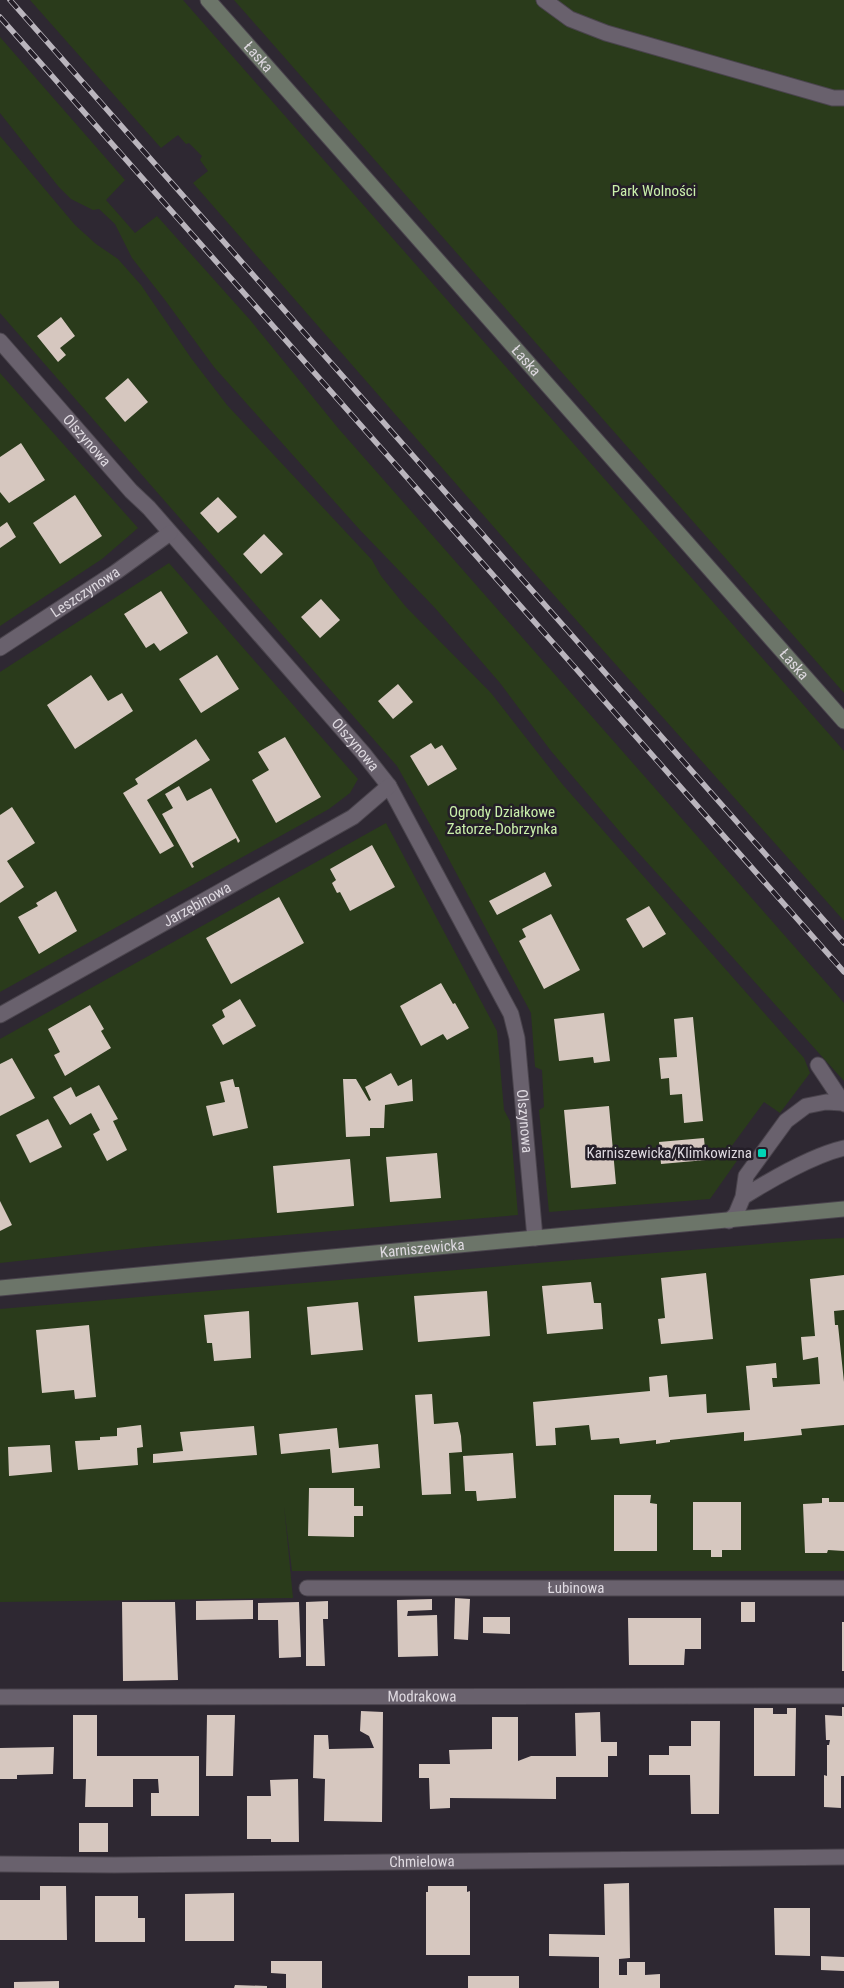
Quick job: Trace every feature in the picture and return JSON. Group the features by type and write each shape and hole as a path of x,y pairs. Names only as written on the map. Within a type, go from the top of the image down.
{"main road":[{"name":"Łaska","path":"208,0 844,721"},
{"name":"Karniszewicka","path":"0,1288 844,1210"}],"street":[{"path":"544,0 570,19 606,33 833,98 844,98"},
{"name":"Olszynowa","path":"0,340 81,435 170,533 363,753 389,786 511,1014 517,1038 535,1238"},
{"name":"Leszczynowa","path":"0,648 116,572 170,533"},
{"name":"Jarzębinowa","path":"0,1015 353,817 389,786"},
{"path":"818,1065 844,1103"},
{"path":"729,1222 736,1214 743,1197 746,1176 786,1121 806,1106 826,1102 844,1103"},
{"path":"743,1197 766,1182 827,1153 844,1148"},
{"name":"Łubinowa","path":"307,1588 844,1588"},
{"name":"Modrakowa","path":"0,1697 844,1696"},
{"name":"Chmielowa","path":"0,1864 114,1865 844,1857"}],"green space":[{"path":"30,0 183,0 844,751 844,921 513,549 193,183 208,171 200,160 202,156 189,143 186,144 178,135 161,148"},
{"name":"Park Wolności","path":"234,0 844,0 844,693"},
{"path":"0,37 125,180 106,200 135,233 157,216 251,321 338,428 844,1003 844,1081 626,839 551,751 500,683 435,608 360,530 214,367 132,258 115,224 99,209 93,210 71,199 58,186 0,113"},
{"name":"Ogrody Działkowe Zatorze-Dobrzynka","path":"0,136 75,225 96,244 118,259 141,285 191,358 227,405 372,560 381,576 406,607 491,693 563,785 804,1058 810,1073 780,1113 764,1102 731,1147 741,1155 710,1199 549,1212 539,1110 544,1107 542,1070 535,1067 531,1013 397,766 0,313"},
{"path":"0,373 138,528 102,559 0,626"},
{"path":"169,563 358,779 350,793 329,809 0,992 0,672"},
{"path":"386,823 497,1031 504,1110 510,1121 518,1215 146,1247 0,1263 0,1039"},
{"path":"844,1238 844,1571 292,1571 284,1506 293,1598 0,1602 0,1309"}],"building":[{"path":"61,317 75,336 60,348 66,355 58,362 37,336"},
{"path":"128,378 148,402 125,422 105,398"},
{"path":"21,443 45,480 9,503 0,492 0,457"},
{"path":"75,495 102,536 60,564 33,523"},
{"path":"218,497 237,517 218,533 200,513"},
{"path":"7,522 16,537 0,548 0,527"},
{"path":"264,534 283,554 261,574 243,554"},
{"path":"161,591 188,633 160,651 154,643 146,648 124,614"},
{"path":"321,599 340,620 320,638 301,617"},
{"path":"217,655 239,689 201,713 179,679"},
{"path":"91,675 108,701 122,693 133,711 75,749 47,705"},
{"path":"398,684 413,702 393,719 378,701"},
{"path":"285,737 321,797 276,823 252,780 269,770 258,752"},
{"path":"196,739 210,760 147,800 174,846 160,854 123,793 138,784 135,779"},
{"path":"431,743 435,749 442,745 457,769 428,786 410,756"},
{"path":"179,786 187,801 211,788 240,841 238,843 236,838 192,863 194,867 192,868 162,814 173,808 165,794"},
{"path":"12,807 35,843 7,861 24,887 0,903 0,815"},
{"path":"372,845 395,887 350,911 340,892 337,893 332,883 336,880 330,869"},
{"path":"545,872 552,886 497,915 489,901"},
{"path":"56,891 77,931 39,954 18,917 38,906 36,903"},
{"path":"279,897 304,943 231,984 206,938"},
{"path":"649,906 666,934 643,948 626,919"},
{"path":"551,914 580,970 544,989 519,941 526,937 522,929"},
{"path":"441,983 469,1028 447,1040 443,1034 421,1046 400,1006"},
{"path":"240,999 256,1026 223,1045 212,1025 225,1017 222,1010"},
{"path":"90,1005 104,1029 101,1031 111,1048 65,1076 54,1055 60,1052 48,1029"},
{"path":"604,1013 610,1061 594,1063 593,1057 559,1061 554,1019"},
{"path":"693,1017 703,1121 684,1123 682,1094 670,1095 669,1078 661,1079 659,1058 677,1057 674,1019"},
{"path":"12,1058 35,1098 0,1116 0,1064"},
{"path":"391,1073 398,1086 412,1079 413,1101 385,1105 384,1128 370,1128 370,1136 346,1137 343,1079 356,1079 369,1101 371,1100 365,1087"},
{"path":"233,1079 235,1087 239,1087 248,1128 213,1136 206,1106 225,1102 220,1082"},
{"path":"99,1085 118,1119 113,1121 127,1150 107,1161 93,1134 100,1130 91,1113 70,1125 53,1097 71,1087 76,1097"},
{"path":"609,1106 616,1184 571,1188 564,1110"},
{"path":"48,1119 62,1147 30,1163 16,1135"},
{"path":"704,1138 706,1160 661,1164 659,1142"},
{"path":"437,1153 441,1198 390,1202 386,1157"},
{"path":"350,1159 354,1206 277,1213 273,1166"},
{"path":"0,1201 12,1225 0,1231"},
{"path":"706,1273 713,1339 661,1344 658,1319 665,1318 661,1278"},
{"path":"844,1275 844,1310 834,1311 835,1325 838,1325 844,1382 844,1425 801,1429 802,1435 744,1441 744,1432 670,1440 670,1442 656,1444 656,1440 620,1444 619,1438 591,1440 589,1425 555,1428 556,1445 536,1446 533,1402 650,1391 649,1377 667,1375 669,1397 706,1394 707,1413 750,1410 746,1366 776,1363 777,1378 772,1378 773,1387 820,1384 818,1357 803,1360 801,1337 815,1336 810,1279"},
{"path":"591,1282 594,1303 601,1303 603,1329 547,1334 542,1286"},
{"path":"487,1291 490,1336 418,1342 414,1296"},
{"path":"358,1302 363,1350 311,1355 307,1307"},
{"path":"249,1311 251,1358 214,1361 212,1343 207,1343 204,1315"},
{"path":"89,1325 96,1397 75,1399 74,1390 42,1393 36,1330"},
{"path":"432,1394 434,1424 458,1422 461,1436 462,1452 449,1453 451,1494 422,1495 415,1395"},
{"path":"141,1425 143,1447 137,1448 138,1465 78,1470 75,1441 100,1440 100,1437 117,1436 117,1428"},
{"path":"254,1426 257,1455 153,1463 153,1454 183,1451 180,1432"},
{"path":"337,1428 339,1448 378,1444 380,1468 332,1473 330,1449 281,1454 279,1434"},
{"path":"50,1445 52,1472 9,1476 8,1447"},
{"path":"513,1453 516,1498 477,1501 476,1491 465,1491 463,1456"},
{"path":"309,1488 354,1488 354,1506 363,1506 363,1516 354,1516 354,1537 308,1536"},
{"path":"614,1495 651,1495 650,1503 657,1504 657,1551 614,1551"},
{"path":"822,1498 829,1498 829,1502 844,1502 844,1551 828,1550 827,1553 805,1553 803,1504 822,1503"},
{"path":"693,1502 741,1502 741,1550 722,1550 722,1557 711,1557 711,1550 693,1550"},
{"path":"455,1598 470,1599 468,1640 454,1639"},
{"path":"432,1599 432,1610 408,1611 407,1616 437,1615 438,1656 398,1657 397,1600"},
{"path":"253,1600 253,1619 196,1620 196,1601"},
{"path":"328,1601 328,1619 323,1619 325,1666 306,1666 306,1602"},
{"path":"122,1602 175,1602 178,1680 123,1681"},
{"path":"299,1602 301,1657 279,1658 278,1620 258,1620 258,1603"},
{"path":"741,1602 755,1602 755,1622 741,1622"},
{"path":"483,1617 510,1617 510,1634 483,1633"},
{"path":"628,1618 701,1618 701,1649 685,1649 684,1665 629,1665"},
{"path":"842,1622 844,1622 844,1671 842,1671"},
{"path":"842,1707 844,1707 844,1776 841,1776 841,1808 824,1807 824,1775 827,1776 827,1745 829,1745 830,1740 826,1740 825,1715 842,1716"},
{"path":"754,1708 773,1708 773,1714 787,1714 787,1708 796,1708 795,1776 754,1776"},
{"path":"361,1711 383,1712 382,1822 324,1821 325,1779 313,1778 314,1735 328,1735 329,1749 374,1748 369,1736 360,1731"},
{"path":"600,1712 601,1742 617,1742 617,1756 608,1756 608,1777 556,1777 556,1799 450,1798 450,1808 430,1809 429,1778 419,1778 419,1764 450,1764 449,1750 492,1749 492,1717 518,1717 518,1761 531,1756 576,1756 575,1713"},
{"path":"73,1715 97,1715 97,1756 199,1756 199,1816 151,1816 151,1793 159,1793 158,1779 133,1779 133,1807 85,1807 86,1779 73,1779"},
{"path":"207,1715 235,1715 233,1776 206,1776"},
{"path":"691,1721 720,1721 719,1814 691,1814 690,1775 649,1775 649,1755 669,1755 669,1746 691,1746"},
{"path":"54,1747 53,1774 17,1775 17,1779 0,1779 0,1748"},
{"path":"298,1779 299,1842 271,1842 271,1839 247,1839 247,1796 271,1796 270,1780"},
{"path":"79,1823 108,1823 108,1852 79,1852"},
{"path":"629,1883 630,1958 619,1959 619,1975 627,1975 627,1962 645,1962 645,1975 660,1974 660,1988 599,1988 599,1957 549,1956 549,1934 605,1935 604,1884"},
{"path":"40,1886 66,1886 67,1940 0,1940 0,1900 40,1900"},
{"path":"428,1886 467,1886 467,1892 470,1891 470,1955 426,1955 426,1892 428,1892"},
{"path":"234,1893 234,1941 185,1941 185,1894"},
{"path":"95,1896 138,1896 138,1918 145,1918 145,1942 95,1942"},
{"path":"774,1908 810,1908 810,1956 775,1955"},
{"path":"821,1956 844,1957 844,1971 821,1970"},
{"path":"271,1961 322,1961 322,1988 286,1988 286,1974 271,1973"},
{"path":"468,1976 519,1976 519,1988 468,1988"},
{"path":"59,1981 59,1988 14,1988 14,1982"},
{"path":"235,1985 267,1986 267,1988 234,1988"}],"railway":[{"path":"10,0 844,943"},
{"path":"0,17 844,972"}],"place":[{"name":"Karniszewicka/Klimkowizna","path":"762,1153"}]}
